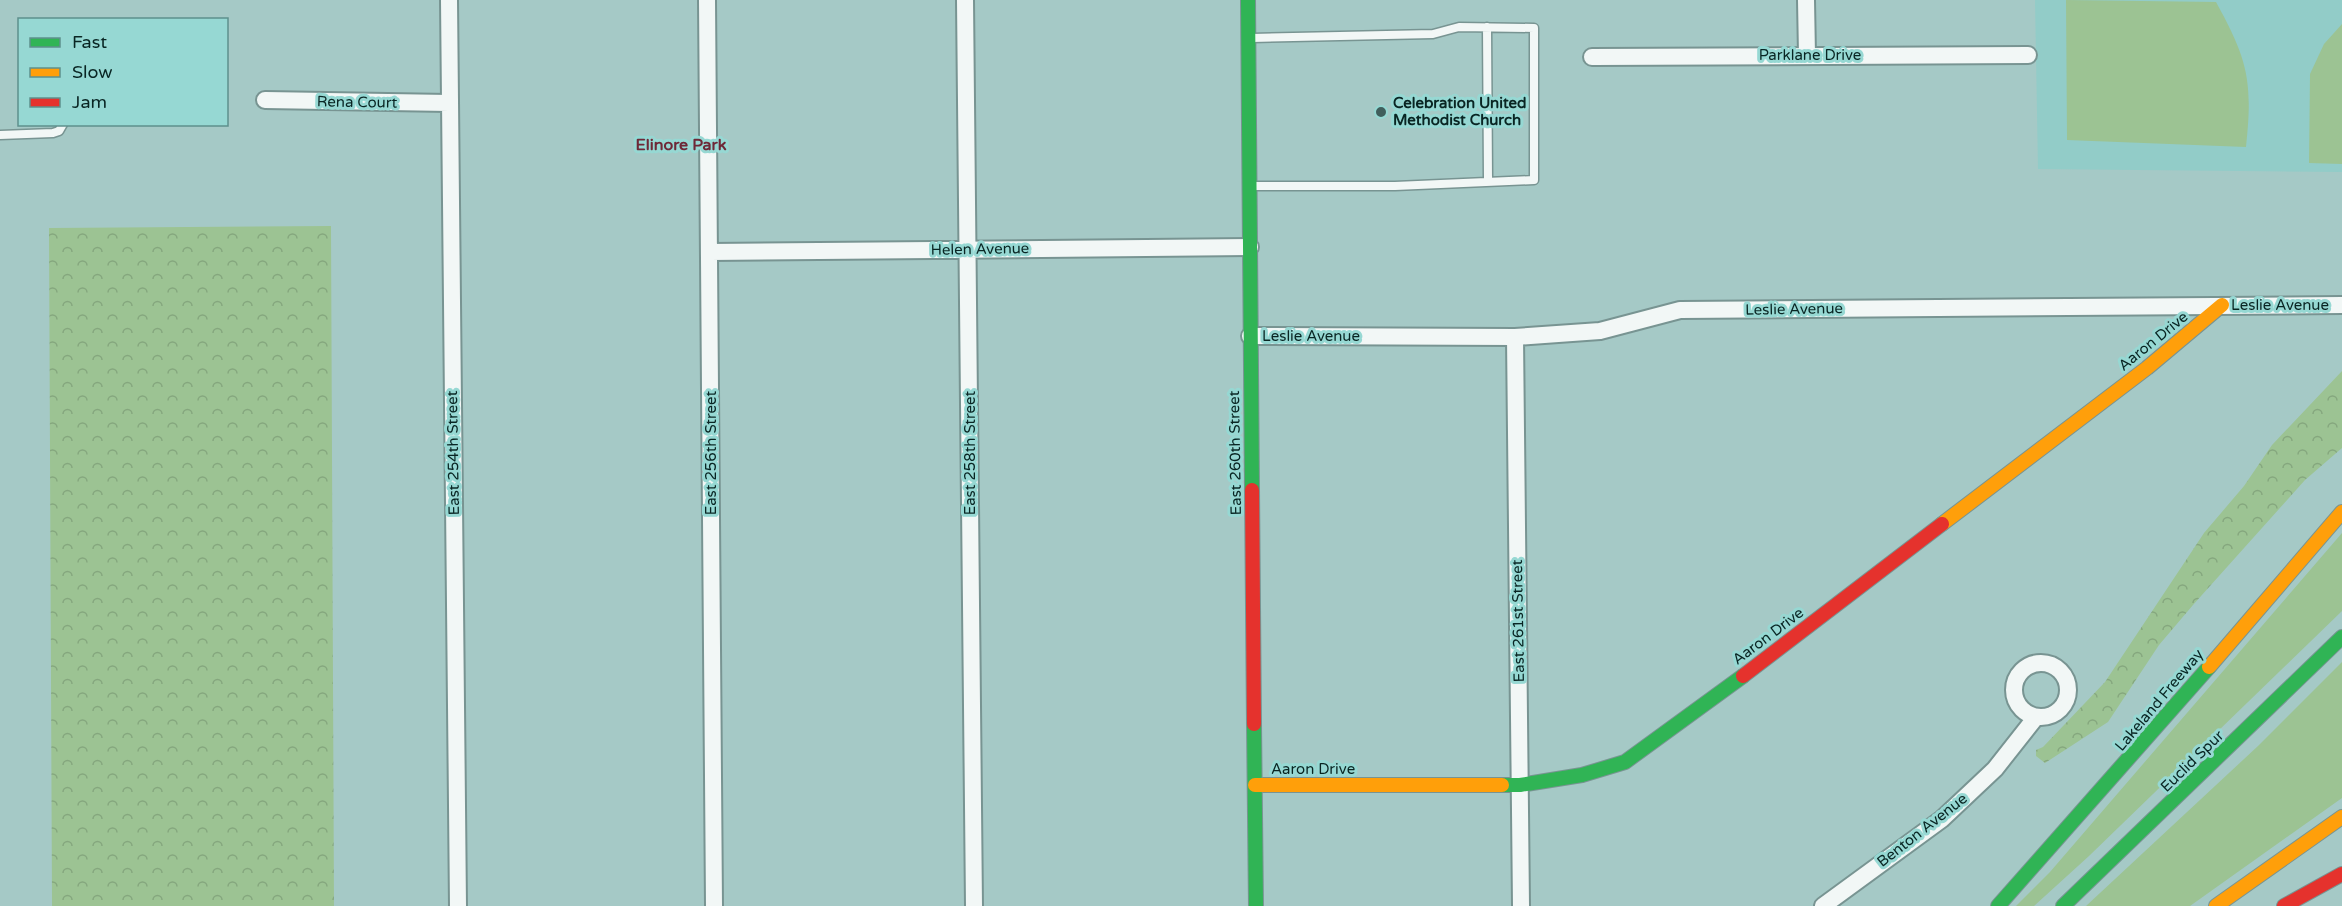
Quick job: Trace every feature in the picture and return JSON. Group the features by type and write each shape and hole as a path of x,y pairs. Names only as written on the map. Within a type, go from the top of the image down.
{"main road":[{"name":"East 260th Street","path":"1248,0 1256,906"},
{"name":"Aaron Drive","path":"1255,785 1520,785 1582,775 1625,762 2147,368 2222,305"},
{"name":"Lakeland Freeway","path":"1998,906 2134,754 2342,512"},
{"name":"Euclid Spur","path":"2063,906 2342,637"},
{"path":"2216,906 2342,817"},
{"path":"2284,906 2342,874"}],"street":[{"name":"East 254th Street","path":"449,0 458,906"},
{"name":"East 256th Street","path":"707,0 714,906"},
{"name":"East 258th Street","path":"965,0 974,906"},
{"path":"1806,0 1807,55"},
{"name":"Parklane Drive","path":"1592,57 2028,55"},
{"name":"Rena Court","path":"265,100 449,103"},
{"name":"Helen Avenue","path":"710,252 1250,246"},
{"name":"Leslie Avenue","path":"1250,336 1515,337 1600,331 1680,310 2342,305"},
{"name":"East 261st Street","path":"1515,337 1521,906"},
{"name":"Benton Avenue","path":"1823,906 1942,819 1995,769 2036,717"}],"lane":[{"path":"1248,38 1433,34 1459,27 1534,27 1534,180 1488,180 1395,186 1249,186"},
{"path":"1487,27 1488,180"},
{"path":"0,135 53,134 62,126"}],"shaded area":[{"path":"2035,0 2342,0 2342,172 2038,169"}],"green space":[{"path":"2066,0 2216,2 2235,40 2246,72 2249,105 2246,147 2067,140"},
{"path":"2342,24 2342,164 2309,163 2310,74 2324,44"},
{"path":"331,226 334,906 52,906 49,228"},
{"path":"2342,371 2342,448 2305,480 2193,605 2159,645 2108,722 2045,763 2036,756 2036,750 2043,747 2105,682 2204,533 2244,486 2272,445"},
{"path":"2342,533 2342,611 2089,856 2034,906 2016,906 2050,872"},
{"path":"2342,662 2342,798 2190,906 2086,906 2258,746"}],"traffic: fast":[{"path":"1248,0 1252,490"},
{"path":"2063,906 2342,637"},
{"path":"1998,906 2209,667"},
{"path":"1502,785 1520,785 1582,775 1625,762 1743,676"},
{"path":"1254,724 1256,906"}],"traffic: slow":[{"path":"1942,524 2147,368 2222,305"},
{"path":"2209,667 2342,512"},
{"path":"1255,785 1502,785"},
{"path":"2216,906 2342,817"}],"traffic: jam":[{"path":"1252,490 1254,724"},
{"path":"1743,676 1942,524"},
{"path":"2284,906 2342,874"}],"place":[{"name":"Celebration United Methodist Church","path":"1381,112"}],"district":[{"name":"Elinore Park","path":"681,145"}]}
